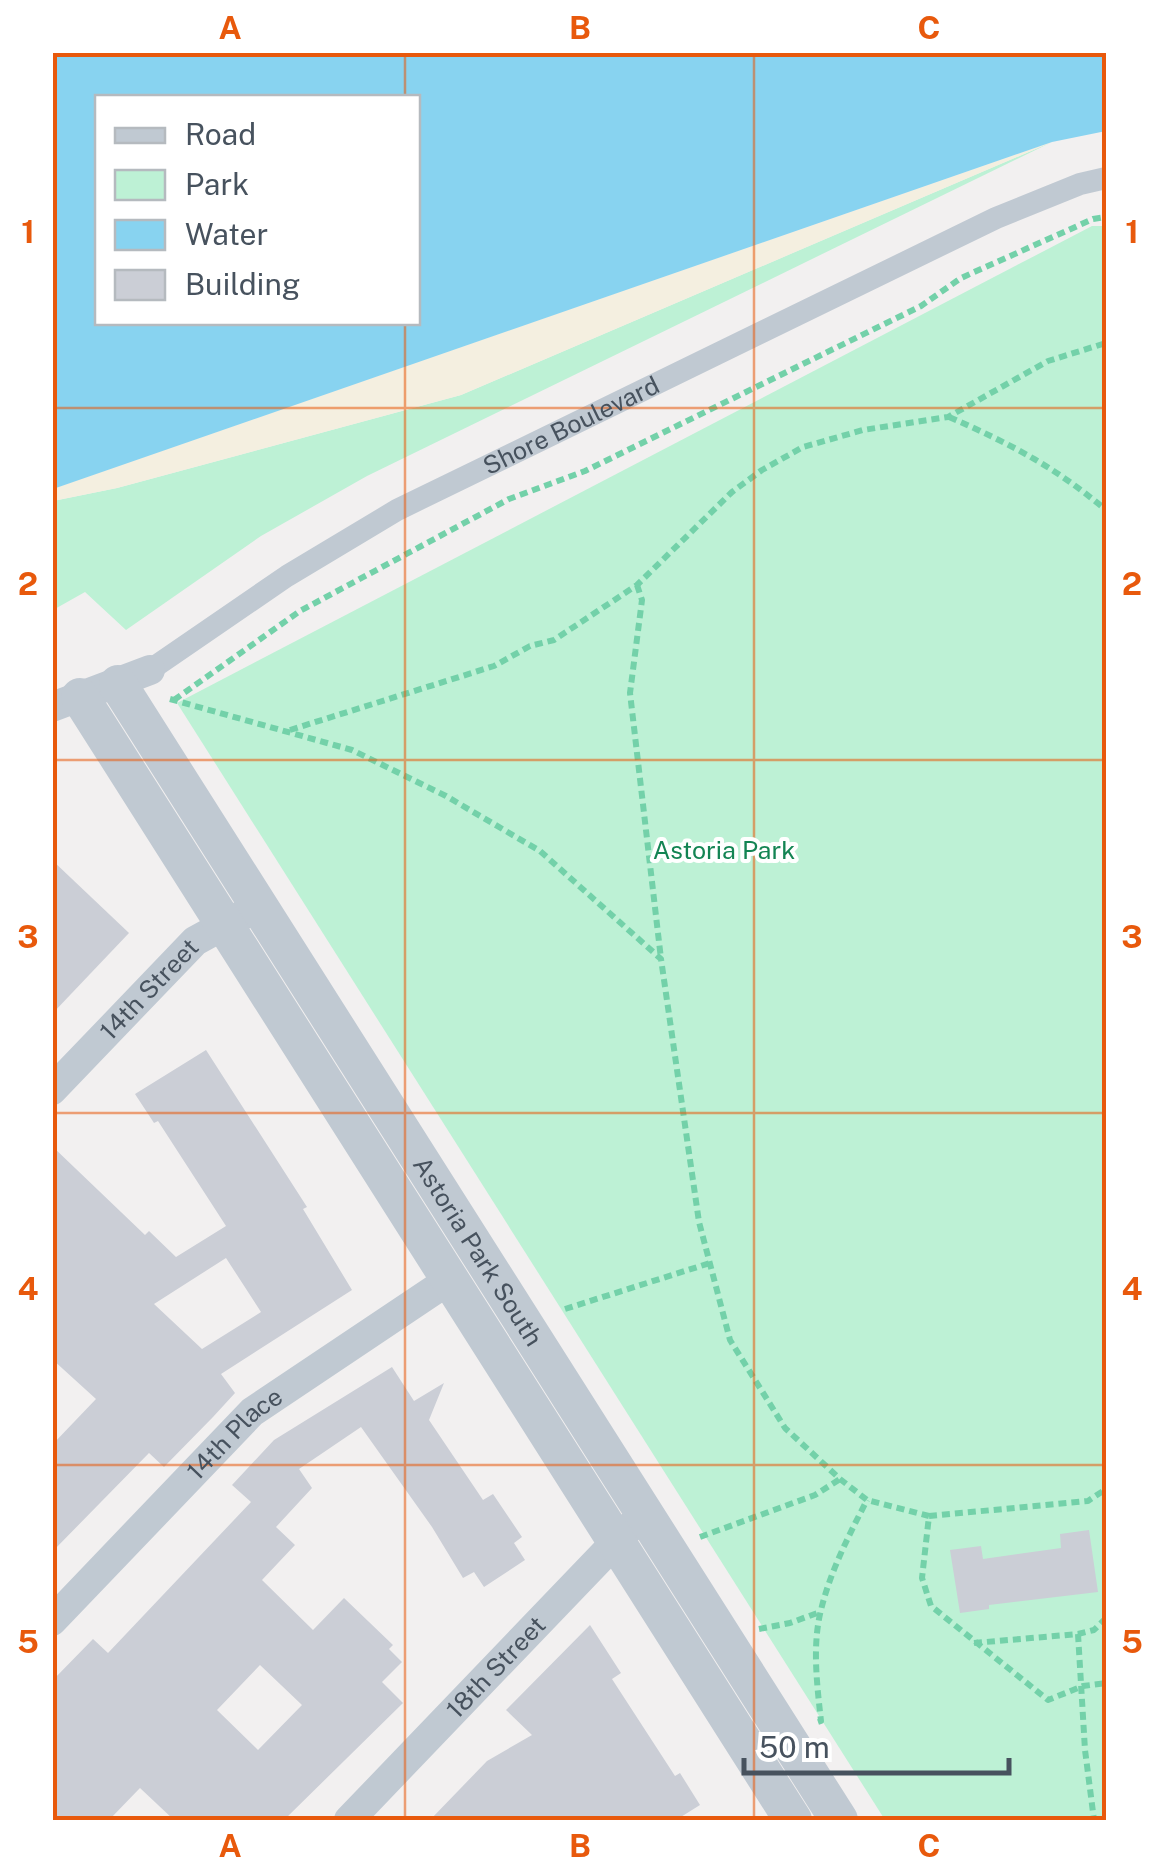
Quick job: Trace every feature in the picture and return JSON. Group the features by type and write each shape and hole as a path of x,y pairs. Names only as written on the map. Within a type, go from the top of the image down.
{"street":[{"name":"Shore Boulevard","path":"66,702 134,677 396,510 996,218 1080,184 1106,178"},
{"name":"Astoria Park South","path":"134,677 260,906 839,1820"},
{"name":"Astoria Park South","path":"66,702 224,925 793,1820"},
{"name":"14th Street","path":"52,1090 195,941 260,906"},
{"name":"14th Place","path":"52,1621 252,1412 449,1280"},
{"name":"18th Street","path":"349,1820 644,1513"}],"path":[{"path":"661,959 540,851 446,796 352,750 174,700 300,611 510,499 584,471 921,306 961,278 1093,219 1106,217"},
{"path":"288,730 494,666 530,646 554,640 637,584 732,492 803,447 863,430 948,417 1048,361 1106,343"},
{"path":"948,417 1020,448 1073,482 1106,510"},
{"path":"637,584 642,600 630,692 661,959 699,1222 730,1340 784,1428 867,1500 929,1516 1088,1501 1106,1489"},
{"path":"565,1310 710,1263"},
{"path":"700,1537 815,1495 840,1479"},
{"path":"812,1726 821,1721 816,1675 820,1612 867,1500"},
{"path":"929,1516 922,1578 931,1606 1048,1700 1083,1686 1106,1683"},
{"path":"753,1630 820,1612"},
{"path":"974,1643 1078,1634 1094,1630 1106,1618"},
{"path":"1078,1634 1094,1820"}],"green space":[{"path":"1052,142 367,476 261,536 126,630 85,592 53,610 53,501 117,488 461,395"},
{"name":"Astoria Park","path":"1092,226 1106,226 1106,1820 885,1820 177,703"}],"sand":[{"path":"1052,142 461,395 117,488 53,501 52,489"}],"water":[{"path":"52,53 1106,53 1106,131 1052,142 53,489"}],"building":[{"path":"52,860 129,933 52,1014"},
{"path":"206,1050 307,1207 303,1209 352,1290 221,1374 235,1393 213,1417 164,1467 149,1453 52,1552 52,1445 96,1399 52,1359 52,1146 145,1235 149,1231 176,1257 226,1226 158,1121 154,1123 135,1094","holes":["226,1258 261,1312 202,1349 154,1304"]},
{"path":"392,1367 414,1401 444,1383 429,1420 483,1500 493,1494 522,1537 514,1543 525,1560 484,1587 474,1572 463,1578 361,1427 299,1469 312,1488 276,1527 295,1545 262,1580 313,1630 344,1598 393,1645 389,1649 402,1662 382,1682 403,1703 284,1820 174,1820 140,1788 109,1820 52,1820 52,1681 93,1639 108,1653 251,1502 232,1485 274,1440","holes":["260,1665 302,1705 258,1750 217,1710"]},
{"path":"1089,1530 1098,1592 989,1605 989,1609 960,1613 950,1550 981,1546 983,1559 1061,1548 1060,1534"},
{"path":"590,1625 621,1673 612,1679 675,1776 680,1773 700,1805 676,1820 430,1820 487,1761 532,1735 506,1710"}]}
